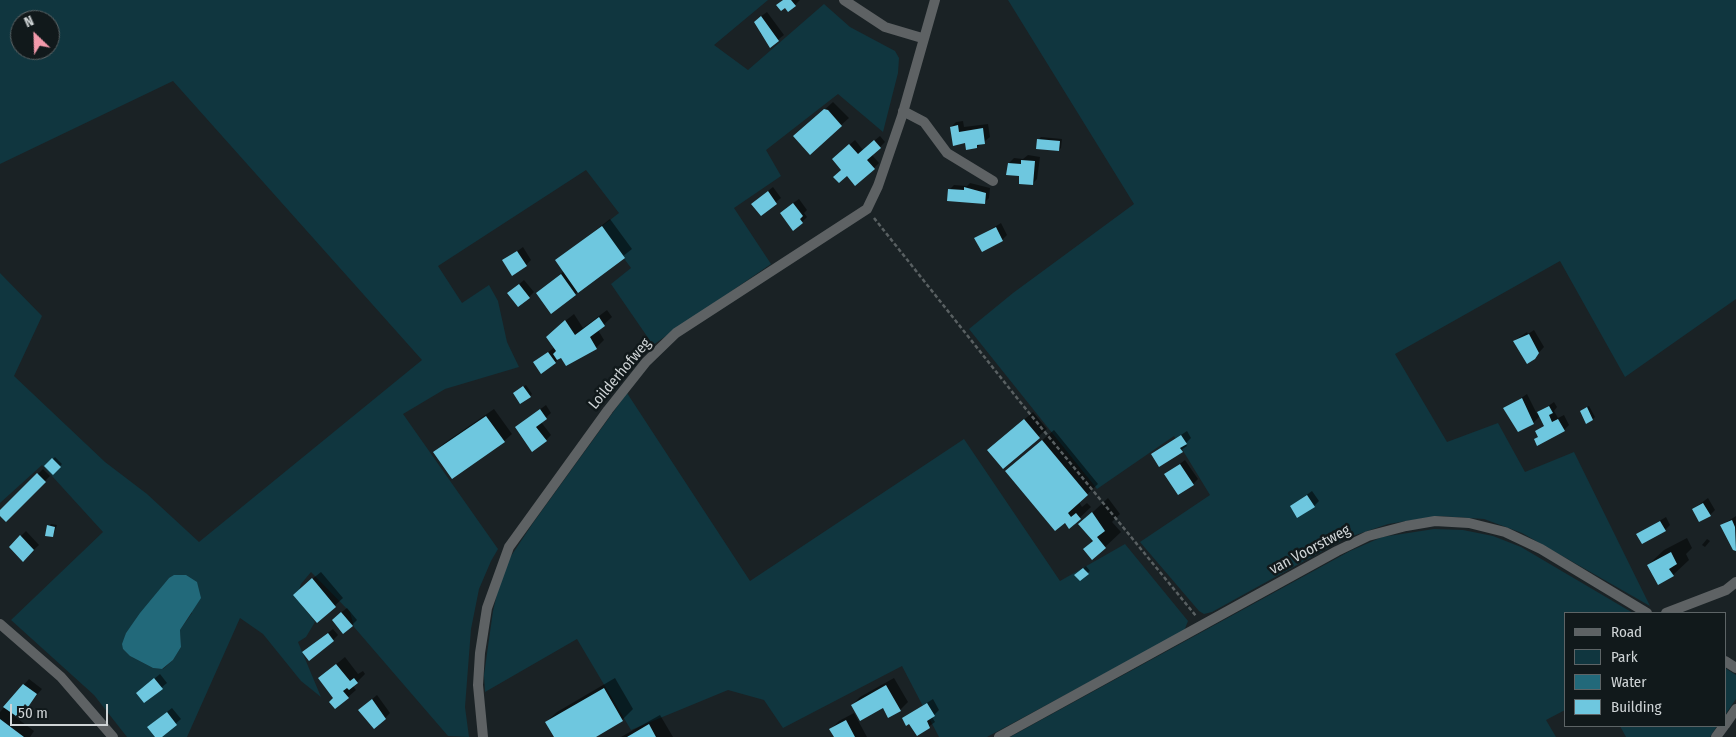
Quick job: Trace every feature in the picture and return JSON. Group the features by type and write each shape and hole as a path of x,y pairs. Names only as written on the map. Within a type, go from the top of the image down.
{"street":[{"path":"844,0 885,27 922,38"},
{"path":"867,209 878,186 903,112 922,38 935,0"},
{"path":"903,112 924,122 947,153 993,182"},
{"name":"Loilderhofweg","path":"483,737 478,685 480,653 487,608 498,571 508,547 646,362 676,333 867,209"},
{"name":"van Voorstweg","path":"999,737 1203,624 1368,536 1435,521 1469,523 1505,532 1541,549 1645,612"},
{"path":"1669,612 1726,590 1736,582"},
{"path":"0,624 61,677 113,737"},
{"path":"1726,724 1736,708"},
{"path":"1716,737 1724,727"}],"path":[{"path":"867,209 1021,403 1203,624"}],"green space":[{"path":"0,0 768,0 714,45 748,70 824,4 850,27 895,51 899,58 898,73 883,132 838,94 766,150 781,176 734,208 771,264 653,345 611,284 631,268 601,227 619,213 586,170 438,266 462,303 489,285 498,301 507,342 519,367 445,389 403,414 498,549 479,589 471,629 465,707 469,737 448,736 354,627 350,612 311,572 301,584 298,593 304,608 315,622 306,637 298,642 321,697 301,681 263,634 240,618 187,737 127,737 94,695 11,620 103,532 42,465 0,503 0,273 42,316 14,376 105,462 147,494 199,542 422,360 173,81 0,164","holes":["169,578 192,613 180,630 181,647 173,660 163,669 153,668 130,656 123,649 126,633"]},
{"path":"1008,0 1736,0 1736,299 1625,377 1560,261 1395,354 1447,442 1498,423 1525,472 1574,452 1650,606 1522,533 1484,519 1439,516 1388,524 1344,539 1212,612 1204,614 1199,611 1140,542 1210,495 1174,436 1097,489 969,329 1013,293 1134,204"},
{"path":"627,393 750,581 964,439 1060,581 1125,544 1188,621 1184,631 987,737 939,737 902,666 783,728 764,700 728,690 631,730 577,639 485,692 484,675 493,611 503,568 533,523"},
{"path":"1434,529 1463,530 1493,536 1521,547 1631,612 1564,612 1564,711 1546,720 1556,737 1010,737 1350,551 1382,537"},
{"path":"1726,669 1736,675 1736,699 1726,714"},
{"path":"1621,727 1716,727 1710,737 1626,737"}],"water":[{"path":"174,575 186,575 197,582 201,598 180,630 181,647 173,660 162,669 153,668 130,656 123,649 122,644 126,633 140,613 169,578"}],"building":[{"path":"783,0 791,0 796,6 788,12 785,8 781,11 776,5"},
{"path":"761,16 779,41 770,48 754,22"},
{"path":"824,109 828,110 842,126 810,155 793,136"},
{"path":"958,125 959,132 983,128 985,144 966,150 965,143 953,146 950,127"},
{"path":"1037,139 1060,141 1059,151 1036,149"},
{"path":"874,140 881,148 867,160 875,169 855,186 847,176 839,183 833,177 841,170 832,159 849,144 858,154"},
{"path":"1021,160 1035,161 1033,185 1019,184 1019,176 1006,175 1008,163 1021,164"},
{"path":"964,187 986,193 985,204 947,201 948,189 964,190"},
{"path":"768,191 777,204 761,216 751,204"},
{"path":"793,203 803,216 800,219 803,223 793,231 780,213"},
{"path":"602,226 625,258 578,293 555,260"},
{"path":"996,227 1003,241 982,252 974,238"},
{"path":"517,251 527,266 512,276 502,260"},
{"path":"561,274 576,295 551,314 536,293"},
{"path":"519,284 530,298 518,307 507,293"},
{"path":"599,317 605,326 590,337 597,349 566,366 561,358 557,360 553,354 556,351 546,337 565,320 575,335"},
{"path":"1529,334 1539,353 1535,359 1527,364 1513,341"},
{"path":"548,352 556,363 541,374 533,362"},
{"path":"523,386 531,397 520,404 513,393"},
{"path":"1522,398 1534,424 1518,432 1503,408"},
{"path":"1549,406 1553,413 1549,415 1552,422 1558,419 1565,431 1537,446 1534,439 1538,437 1535,431 1544,426 1537,412"},
{"path":"1587,407 1593,420 1586,424 1580,411"},
{"path":"540,409 547,419 536,427 547,441 532,452 515,427"},
{"path":"486,416 505,442 452,479 433,452"},
{"path":"1024,419 1040,438 1003,469 987,450"},
{"path":"1181,435 1187,444 1180,448 1183,452 1159,467 1151,454"},
{"path":"1042,440 1088,495 1068,513 1071,517 1076,513 1081,519 1069,529 1065,523 1055,531 1005,471"},
{"path":"52,458 61,467 53,475 44,466"},
{"path":"1180,464 1194,485 1178,495 1164,474"},
{"path":"37,473 46,482 6,522 0,516 0,510"},
{"path":"1307,495 1315,507 1297,518 1290,506"},
{"path":"1703,503 1711,516 1699,522 1692,509"},
{"path":"1092,512 1105,531 1097,537 1106,548 1092,560 1083,549 1093,541 1078,524"},
{"path":"1732,520 1735,527 1736,551 1733,550 1720,525"},
{"path":"1660,521 1666,531 1642,544 1636,534"},
{"path":"47,525 55,527 53,537 45,536"},
{"path":"20,535 34,550 23,562 9,547"},
{"path":"1671,552 1677,564 1669,569 1674,576 1658,585 1647,565"},
{"path":"1083,568 1089,574 1080,581 1074,575"},
{"path":"312,578 336,607 317,623 293,595"},
{"path":"341,612 353,626 343,634 332,620"},
{"path":"328,633 334,641 309,661 302,652"},
{"path":"336,664 350,681 354,678 358,683 349,690 347,688 343,691 349,698 335,709 329,702 333,698 318,678"},
{"path":"154,678 163,689 144,703 136,693"},
{"path":"23,684 37,694 28,707 25,704 16,716 3,707"},
{"path":"886,685 901,711 888,718 883,708 860,721 851,705"},
{"path":"604,688 623,721 596,737 554,737 545,722"},
{"path":"372,699 386,719 374,729 358,710"},
{"path":"927,703 935,716 927,721 930,728 917,736 909,724 906,726 902,718"},
{"path":"167,712 177,725 162,737 155,737 147,727"},
{"path":"0,719 24,737 0,737"},
{"path":"846,720 855,737 834,737 829,729"},
{"path":"649,724 656,737 627,737"}]}
